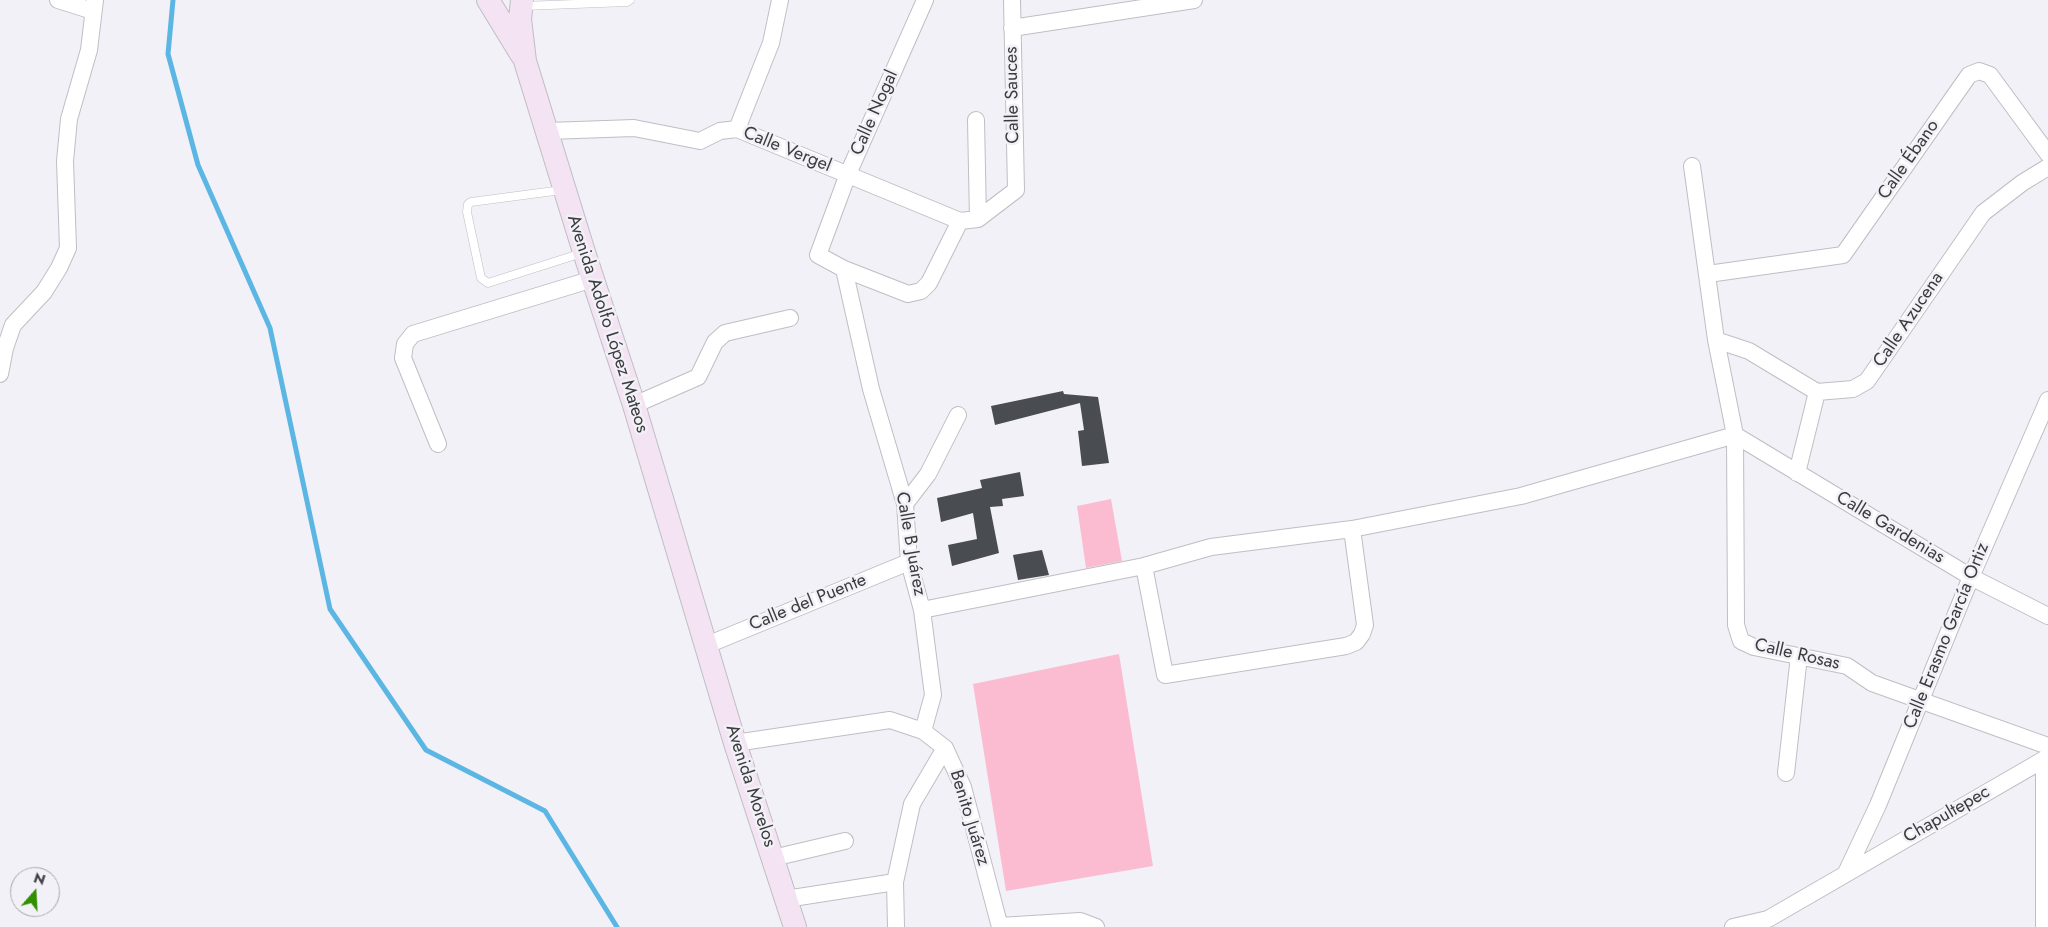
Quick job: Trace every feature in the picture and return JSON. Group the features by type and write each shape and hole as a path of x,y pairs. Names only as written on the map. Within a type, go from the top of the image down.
{"main road":[{"path":"488,0 526,61"},
{"name":"Avenida Adolfo López Mateos","path":"521,3 520,19 526,61 707,645"},
{"name":"Avenida Morelos","path":"707,645 735,743 795,927"}],"street":[{"path":"0,374 5,348 13,324 44,292 59,268 68,248 65,162 69,119 89,50 94,6 58,0"},
{"path":"737,129 771,43 780,0"},
{"name":"Calle Nogal","path":"844,269 818,255 848,174 925,0"},
{"name":"Calle Sauces","path":"978,219 1016,190 1012,0"},
{"path":"1012,28 1194,0"},
{"name":"Calle Ébano","path":"1708,274 1843,255 1969,74 1979,71 1990,75 2048,154"},
{"path":"844,269 908,294 921,291 929,283 960,221 978,219 976,120"},
{"name":"Calle Vergel","path":"548,131 634,128 700,141 720,131 737,129 960,221"},
{"path":"922,610 1144,566 1211,547 1352,529 1522,496 1680,449 1735,435 1716,340 1692,166"},
{"name":"Calle Azucena","path":"1817,392 1853,389 1867,381 1983,213 2022,183 2048,167"},
{"name":"Calle B Juárez","path":"844,269 871,389 905,504 909,562 922,610 933,695 923,731"},
{"path":"438,444 403,358 405,344 413,334 593,279"},
{"path":"634,405 698,377 715,342 725,333 790,318"},
{"path":"1716,340 1749,350 1817,392 1797,473"},
{"name":"Calle Erasmo García Ortiz","path":"1846,873 1878,805 1971,577 2042,425 2048,400"},
{"path":"905,504 928,474 958,415"},
{"name":"Calle Gardenias","path":"1735,435 1971,577 2048,616"},
{"name":"Calle Rosas","path":"1735,435 1736,625 1741,641 1754,647 1847,666 1872,683 1920,699 2047,754"},
{"path":"1144,566 1165,675 1346,646 1356,642 1362,634 1365,625 1352,529"},
{"name":"Calle del Puente","path":"707,645 909,562"},
{"path":"1786,772 1799,656"},
{"name":"Benito Juárez","path":"735,743 890,720 923,731 945,748 963,787 1000,926"},
{"path":"896,927 896,882 912,804 945,748"},
{"path":"2044,927 2047,754"},
{"name":"Chapultepec","path":"1733,927 1768,923 1846,873 2047,754"},
{"path":"773,858 845,841"},
{"path":"786,899 896,882"},
{"path":"1000,926 1080,921 1096,927"}],"lane":[{"path":"521,3 627,2 630,0"},
{"path":"566,190 471,202 468,204 467,212 481,278 488,283 584,252"}],"shaded area":[{"path":"1111,499 1122,561 1086,568 1077,506"},
{"path":"1119,654 1153,866 1006,891 973,684"}],"building":[{"path":"1063,391 1064,394 1098,397 1109,463 1082,466 1078,431 1084,430 1080,403 995,425 991,406"},
{"path":"1020,472 1024,496 1002,499 1003,506 990,507 999,553 952,566 948,545 977,539 973,513 941,522 937,498 982,488 980,480"},
{"path":"1042,550 1049,575 1018,580 1013,555"}],"waterway":[{"path":"173,0 168,54 198,165 270,328 330,609 426,750 545,811 617,927"}]}
